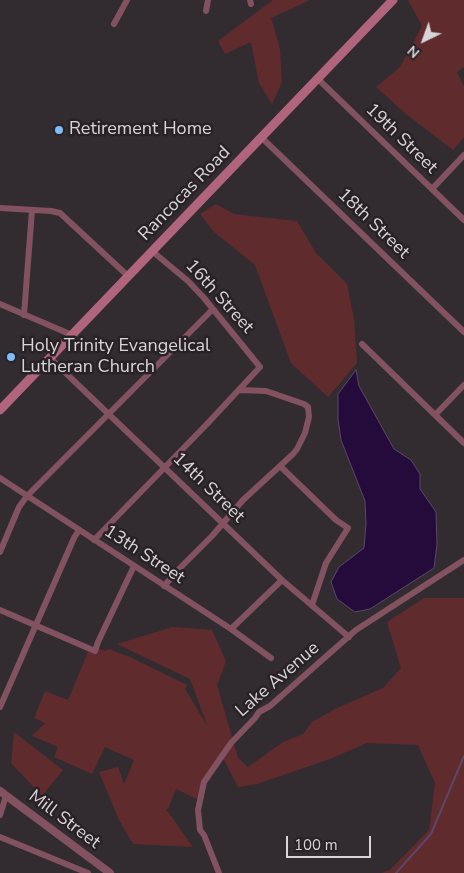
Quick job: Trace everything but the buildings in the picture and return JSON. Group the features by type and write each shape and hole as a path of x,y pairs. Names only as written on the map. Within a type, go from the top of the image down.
{"main road":[{"name":"Rancocas Road","path":"0,410 392,0"}],"street":[{"path":"114,24 127,0"},
{"path":"206,11 208,0"},
{"name":"19th Street","path":"318,79 464,220"},
{"name":"18th Street","path":"261,137 464,332"},
{"path":"432,189 464,155"},
{"path":"0,208 51,211 64,216 128,276"},
{"path":"24,315 32,210"},
{"name":"16th Street","path":"152,251 188,281 204,298 260,367 239,390"},
{"path":"0,304 72,335"},
{"path":"0,552 19,507 27,496 212,310"},
{"path":"362,344 464,443"},
{"name":"14th Street","path":"50,358 282,580 349,637"},
{"path":"436,414 464,385"},
{"path":"94,540 239,390 266,391 296,400 308,407 309,417 303,439 297,448 243,500 164,586"},
{"path":"280,466 336,520 348,528 326,563 312,605"},
{"name":"13th Street","path":"0,478 231,629 271,658"},
{"path":"0,707 79,530"},
{"name":"Lake Avenue","path":"219,873 204,835 200,830 198,817 200,796 204,782 231,743 259,712 270,706 363,625 428,585 464,560"},
{"path":"0,610 95,651 134,566"},
{"path":"231,629 282,580"},
{"path":"0,815 3,794"},
{"name":"Mill Street","path":"3,794 110,873"},
{"path":"0,837 88,873"}],"shaded area":[{"path":"273,0 310,0 271,18 280,49 282,82 272,104 259,83 251,42 225,54 218,41"},
{"path":"408,0 464,0 464,67 457,72 464,86 464,137 453,150 406,114 376,87 400,67 422,26"},
{"path":"216,204 234,214 297,221 316,253 347,284 354,319 357,363 328,397 291,363 255,265 213,231 200,214"},
{"path":"356,370 359,386 394,449 411,460 420,474 420,489 436,512 437,544 434,568 370,609 355,612 337,599 331,582 339,567 364,548 365,501 341,440 338,419 338,394"},
{"path":"424,598 464,598 464,873 381,873 390,870 429,830 435,783 418,745 367,743 330,759 257,784 238,787 222,756 197,799 176,789 168,809 166,809 193,847 133,844 119,820 99,772 118,767 124,784 134,760 105,747 92,774 54,757 58,747 32,736 45,723 34,718 45,691 68,700 90,647 106,651 108,649 130,657 187,685 185,689 208,727 190,679 117,644 173,627 212,630 226,661 217,685 238,758 248,767 283,742 303,734 312,722 337,708 383,688 401,668 387,622"},
{"path":"14,732 63,770 42,796 11,763"}],"waterway":[{"path":"396,873 431,834 464,756"}],"place":[{"name":"Retirement Home","path":"59,130"},
{"name":"Holy Trinity Evangelical Lutheran Church","path":"11,357"}]}
